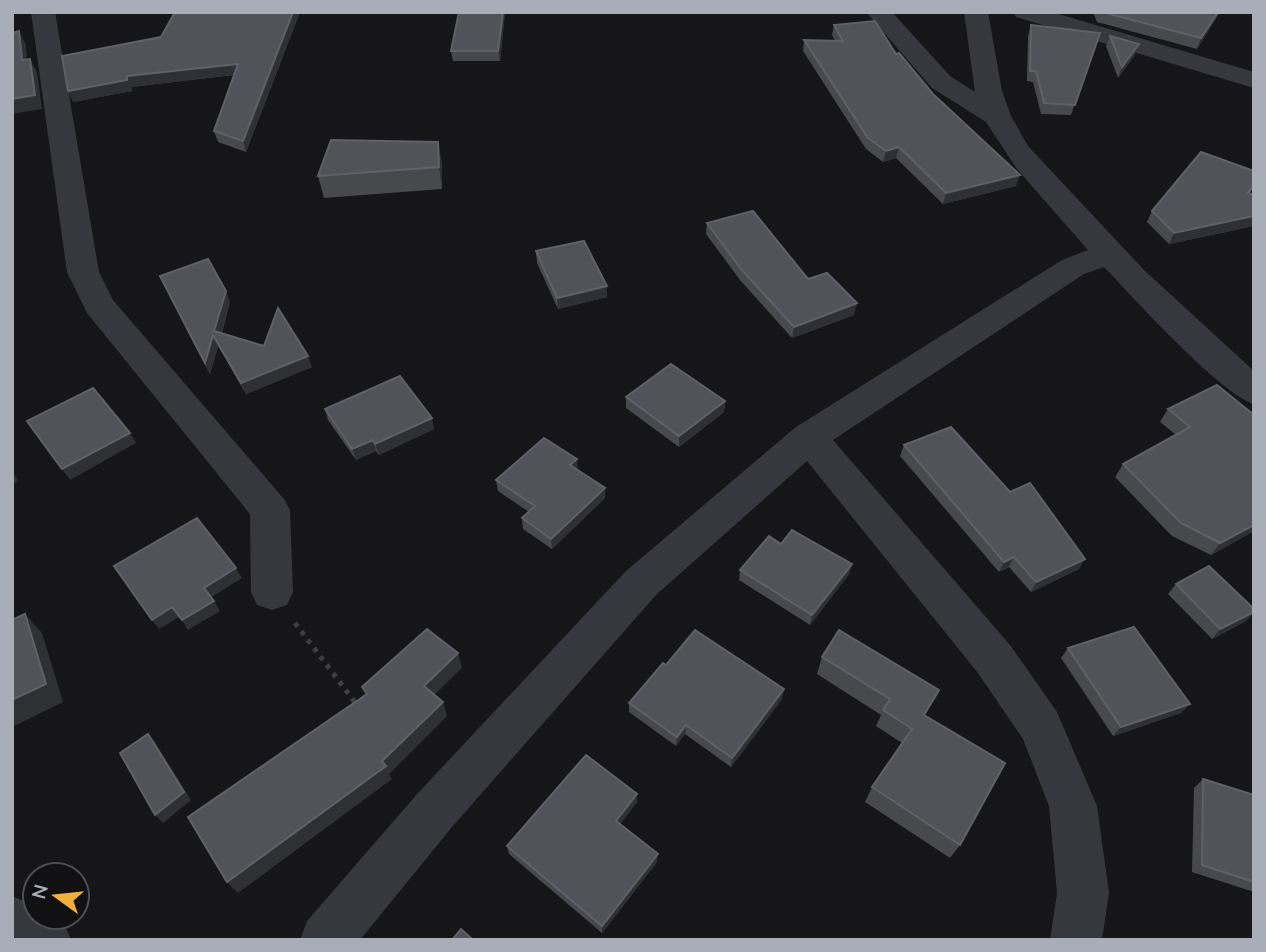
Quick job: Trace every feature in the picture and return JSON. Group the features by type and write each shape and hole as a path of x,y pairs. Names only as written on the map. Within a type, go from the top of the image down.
{"street":[{"path":"43,12 83,272 99,305 270,510 272,592"},
{"path":"878,12 941,82 997,117"},
{"path":"976,12 986,79 997,117 1027,164 1108,254 1208,351 1254,391"},
{"path":"1025,12 1254,80"},
{"path":"327,940 435,810 641,583 809,437 1073,267 1108,254"},
{"path":"809,437 994,659 1041,727 1073,806 1083,892 1076,940"},
{"path":"12,922 45,940"}],"path":[{"path":"272,592 362,712"}],"building":[{"path":"175,12 293,12 243,141 214,131 238,64 127,76 127,80 68,91 62,56 161,37"},
{"path":"459,12 503,12 498,51 451,51"},
{"path":"1102,12 1218,12 1201,38"},
{"path":"875,21 896,54 899,53 933,94 1020,175 946,193 899,147 886,151 868,138 804,40 843,41 834,25"},
{"path":"1031,25 1100,33 1075,105 1044,103 1036,71 1030,71"},
{"path":"19,31 22,60 30,59 35,95 12,99 12,33"},
{"path":"1110,36 1139,44 1122,67"},
{"path":"331,140 438,142 439,167 318,176"},
{"path":"1201,152 1254,171 1254,185 1248,193 1254,195 1254,216 1174,233 1152,211"},
{"path":"753,211 808,279 827,273 857,303 794,327 741,269 707,223"},
{"path":"584,241 607,286 557,298 536,251"},
{"path":"208,259 226,291 214,331 264,346 278,308 308,356 241,383 213,335 205,363 160,276"},
{"path":"671,364 725,401 679,436 626,397"},
{"path":"400,376 432,418 375,444 373,440 352,449 325,409"},
{"path":"1217,385 1254,415 1254,525 1220,543 1181,523 1123,464 1190,427 1168,409"},
{"path":"93,388 130,433 62,469 27,421"},
{"path":"951,427 1010,492 1030,483 1085,559 1036,582 1014,557 1004,562 904,445"},
{"path":"544,438 577,459 570,465 605,488 551,539 522,518 535,506 496,480"},
{"path":"197,518 236,568 204,588 214,601 182,620 172,607 152,620 114,566"},
{"path":"792,530 852,564 812,615 740,570 769,536 781,544"},
{"path":"1209,566 1254,612 1220,629 1176,584"},
{"path":"25,614 46,684 12,700 12,620"},
{"path":"1134,627 1190,704 1121,727 1068,648"},
{"path":"427,629 458,653 424,686 443,702 382,761 386,766 227,882 188,817 367,694 362,687"},
{"path":"695,630 784,689 732,758 686,725 677,737 629,703"},
{"path":"839,630 939,690 924,715 1005,763 960,845 872,787 912,729 883,710 890,699 822,657"},
{"path":"148,734 184,792 155,815 120,753"},
{"path":"586,755 637,794 616,821 658,854 602,926 507,846"},
{"path":"1203,779 1254,795 1254,882 1202,865"},
{"path":"461,929 473,940 452,940"}]}
